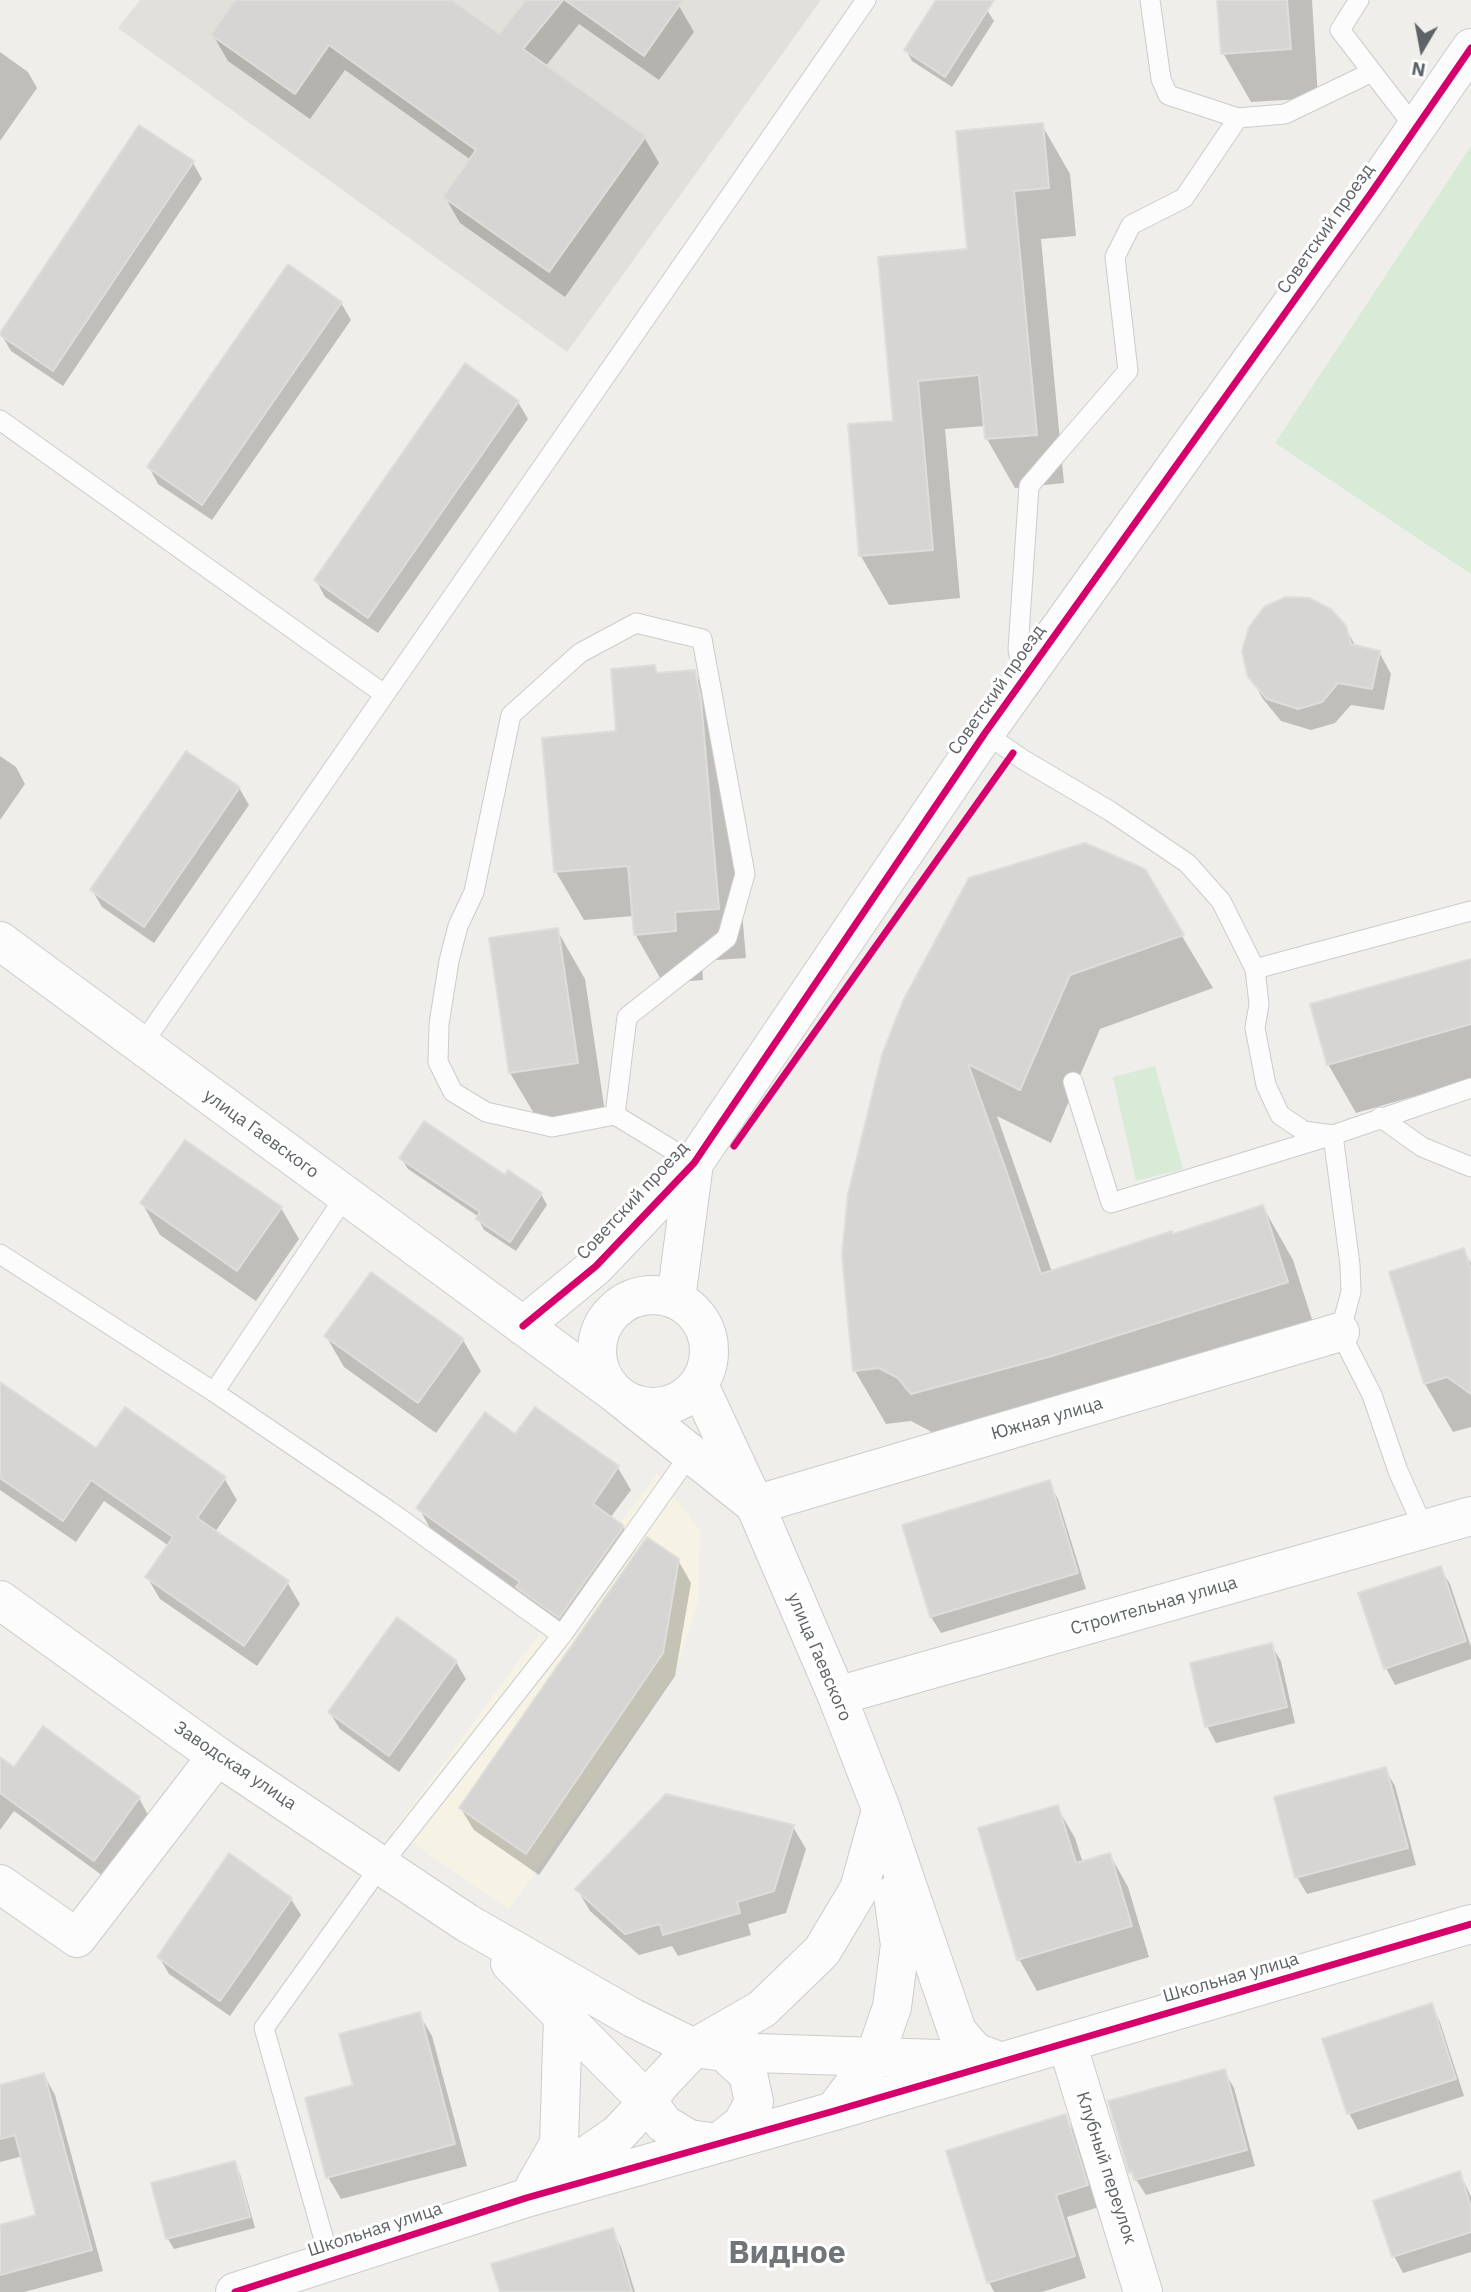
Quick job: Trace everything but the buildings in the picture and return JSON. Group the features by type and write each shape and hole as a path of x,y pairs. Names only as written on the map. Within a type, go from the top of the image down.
{"street":[{"name":"Советский проезд","path":"523,1326 596,1266 694,1163 985,733 1471,48"},
{"name":"улица Гаевского","path":"0,941 616,1394 755,1505"},
{"name":"Советский проезд","path":"676,1299 694,1163"},
{"name":"Советский проезд","path":"596,1266 600,1330"},
{"path":"649,1294 676,1299 693,1310 707,1332 710,1355 704,1377 699,1385 675,1404 636,1405 616,1394 600,1373 596,1349 600,1330 610,1314 625,1301 649,1294"},
{"path":"523,1326 600,1330"},
{"name":"Южная улица","path":"755,1505 1340,1332"},
{"name":"улица Гаевского","path":"699,1385 755,1505 837,1696 881,1810"},
{"name":"Строительная улица","path":"837,1696 1471,1516"},
{"name":"Заводская улица","path":"0,1600 217,1756 474,1926"},
{"path":"0,1884 77,1938 217,1756"},
{"path":"526,2198 618,2134 648,2102 659,2085 762,2009 822,1951 859,1889 881,1810"},
{"path":"834,2111 875,2056 892,2007 900,1945 881,1810"},
{"path":"881,1810 957,2031 975,2052 999,2061"},
{"name":"Школьная улица","path":"235,2292 526,2198 834,2111 1471,1924"},
{"path":"474,1926 633,2018 709,2050 748,2074 754,2102 742,2124 718,2143 689,2139 664,2124 648,2102 474,1926"},
{"path":"526,2198 542,2177 559,2144 563,2016"},
{"name":"Клубный переулок","path":"1067,2043 1138,2250 1143,2292"},
{"path":"709,2050 999,2061"}],"lane":[{"path":"141,1046 866,0"},
{"path":"1150,0 1161,79 1168,95 1238,118 1284,114 1372,72"},
{"path":"1359,0 1340,30 1416,129"},
{"path":"1023,679 1018,649 1029,486 1128,371 1115,257 1131,225 1184,198 1238,118"},
{"path":"0,420 384,694"},
{"path":"615,1115 627,1017 727,938 745,874 702,639 636,622 580,653 511,715 474,892 458,926 449,961 439,1024 438,1062 453,1092 486,1112 552,1127 615,1115 694,1163"},
{"path":"985,733 1187,863 1222,901 1255,970 1259,1004 1255,1028 1266,1085 1280,1115 1304,1130 1333,1135"},
{"path":"1255,970 1471,911"},
{"path":"1073,1082 1111,1203 1333,1135 1471,1088"},
{"path":"1380,1117 1422,1147 1471,1167"},
{"path":"1333,1135 1351,1292 1340,1332 1372,1395 1398,1471 1424,1529"},
{"path":"214,1392 346,1195"},
{"path":"0,1254 214,1392 388,1510 562,1635"},
{"path":"330,2261 264,2028 382,1864 562,1635 691,1453"}],"shaded area":[{"path":"140,0 821,0 567,352 118,28"},
{"path":"657,1474 700,1531 698,1601 674,1676 509,1909 394,1830"}],"green space":[{"path":"1471,146 1471,574 1275,443"},
{"path":"1155,1066 1183,1169 1136,1181 1113,1077"}],"cycle path":[{"path":"523,1326 596,1266 694,1163 985,733 1371,193 1471,48"},
{"path":"734,1146 1013,753"},
{"path":"235,2292 526,2198 834,2111 1471,1924"}],"district":[{"name":"Видное","path":"787,2254"}]}
